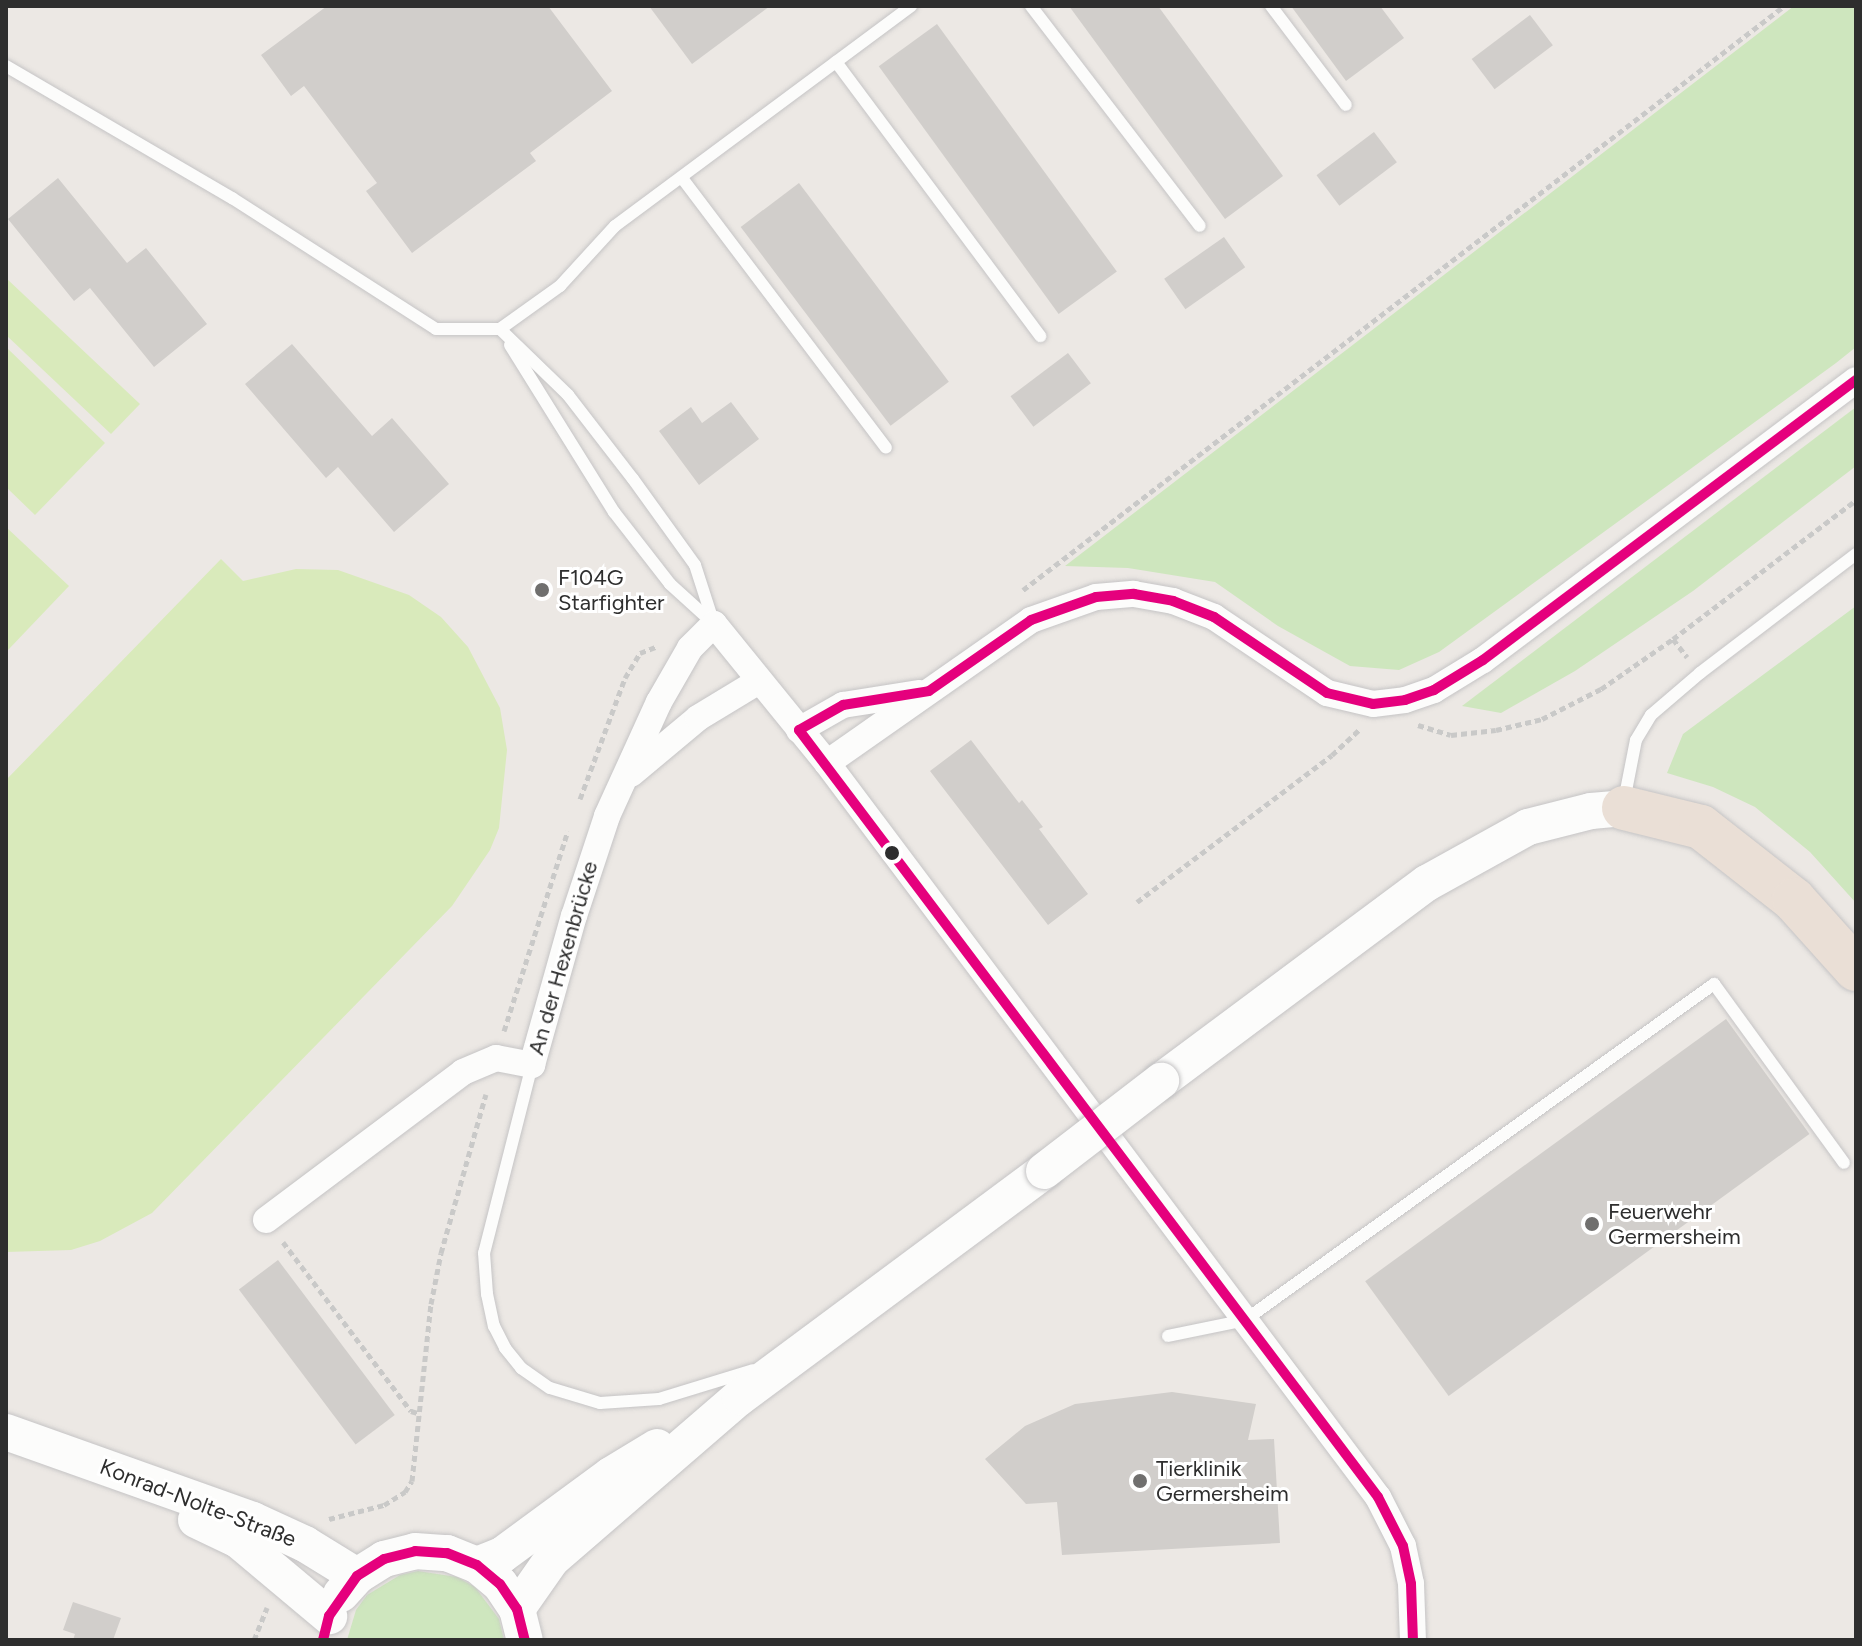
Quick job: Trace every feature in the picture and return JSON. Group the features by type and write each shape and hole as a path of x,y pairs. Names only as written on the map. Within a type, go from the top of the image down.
{"highway":[{"path":"1624,808 1701,827 1794,900 1855,969"}],"main road":[{"path":"521,1625 552,1559 740,1397 1427,883 1528,827 1591,811 1624,808"},
{"path":"477,1565 502,1555 611,1475 740,1397"},
{"name":"Konrad-Nolte-Straße","path":"19,1437 253,1520 305,1544 357,1576"},
{"name":"Konrad-Nolte-Straße","path":"19,1437 238,1540 326,1628"},
{"path":"326,1628 341,1595 357,1576 384,1559 415,1551 447,1553 477,1565 500,1584 521,1625"}],"street":[{"path":"827,763 1031,620 1096,597 1134,594 1173,601 1214,617 1327,693 1373,704 1405,700 1434,690 1483,660 1856,380"},
{"path":"714,624 827,763 1378,1497 1403,1546 1411,1584 1413,1640"},
{"name":"An der Hexenbrücke","path":"266,1220 463,1072 496,1058 530,1075 588,872 625,779 659,702 690,648 714,624"},
{"name":"An der Hexenbrücke","path":"625,779 698,718 759,681"},
{"path":"799,730 843,705 929,691"}],"lane":[{"path":"6,66 232,198 436,329 500,329 560,286 615,226 911,6"},
{"path":"1031,6 1200,226"},
{"path":"1271,6 1346,105"},
{"path":"836,62 1040,336"},
{"path":"682,178 886,448"},
{"path":"500,329 568,395 651,504 695,565 714,624"},
{"path":"500,329 614,512 670,584 714,624"},
{"path":"1624,808 1636,740 1651,715 1700,673 1856,554"},
{"path":"1168,1336 1245,1320 1714,984 1844,1163"},
{"path":"530,1075 497,1191 484,1253 494,1326 521,1368 550,1388 600,1403 629,1403 706,1387 794,1356"}],"path":[{"path":"1011,600 1784,6"},
{"path":"1137,902 1342,747 1366,723 1373,704 1421,727 1451,735 1542,719 1601,689 1673,639 1856,500"},
{"path":"326,1520 384,1505 405,1492 417,1466 431,1304 441,1253 496,1058"},
{"path":"266,1220 411,1411 421,1414"}],"green space":[{"path":"1794,6 1856,6 1856,347 1836,363 1439,652 1399,670 1350,666 1278,626 1215,582 1128,568 1065,566"},
{"path":"6,278 140,404 111,434 6,335"},
{"path":"6,347 105,443 35,515 6,487"},
{"path":"1856,407 1856,466 1693,591 1575,671 1501,713 1462,706"},
{"path":"6,527 69,586 8,650 6,648"},
{"path":"221,559 243,581 296,569 338,570 409,595 441,617 468,647 500,708 507,750 499,828 490,850 452,906 152,1213 100,1241 71,1250 6,1252 6,780"},
{"path":"1856,606 1856,903 1810,852 1755,807 1713,787 1667,773 1683,734"},
{"path":"418,1571 457,1577 475,1587 499,1619 504,1640 347,1640 356,1610 367,1595 400,1575"}],"building":[{"path":"327,6 548,6 612,91 530,153 536,161 412,253 366,191 377,183 304,86 291,96 261,55"},
{"path":"649,6 770,6 692,64"},
{"path":"1069,6 1158,6 1283,176 1225,219"},
{"path":"1291,6 1380,6 1404,38 1346,81"},
{"path":"1530,15 1553,45 1495,89 1472,59"},
{"path":"937,24 1117,272 1059,314 879,66"},
{"path":"1374,132 1397,162 1339,206 1316,175"},
{"path":"58,178 127,263 146,248 207,324 154,367 90,288 74,301 8,219"},
{"path":"799,183 949,382 891,426 741,227"},
{"path":"1224,237 1245,267 1185,309 1164,279"},
{"path":"292,344 372,436 392,418 449,484 394,532 338,467 326,478 245,384"},
{"path":"1068,353 1091,383 1033,427 1010,396"},
{"path":"731,402 759,439 699,485 659,431 691,407 702,423"},
{"path":"971,740 1019,803 1022,800 1043,827 1039,829 1088,894 1048,925 930,771"},
{"path":"1726,1019 1809,1134 1449,1396 1365,1281"},
{"path":"278,1260 395,1415 356,1444 239,1289"},
{"name":"Tierklinik Germersheim","path":"1172,1392 1256,1404 1248,1440 1274,1439 1280,1543 1062,1555 1057,1502 1026,1504 985,1459 1025,1426 1075,1404"},
{"path":"73,1602 121,1618 113,1640 73,1640 75,1634 63,1630"}],"transit line":[{"path":"799,730 843,705 929,691 1031,620 1096,597 1134,594 1173,601 1214,617 1327,693 1373,704 1405,700 1434,690 1483,660 1856,380"},
{"path":"799,730 1378,1497 1403,1546 1411,1584 1413,1640"},
{"path":"323,1640 329,1616 357,1576 384,1559 415,1551 447,1553 477,1565 500,1584 517,1609 525,1640"}],"place":[{"name":"F104G Starfighter","path":"542,590"},
{"name":"Feuerwehr Germersheim","path":"1592,1224"},
{"name":"Tierklinik Germersheim","path":"1140,1481"}]}
